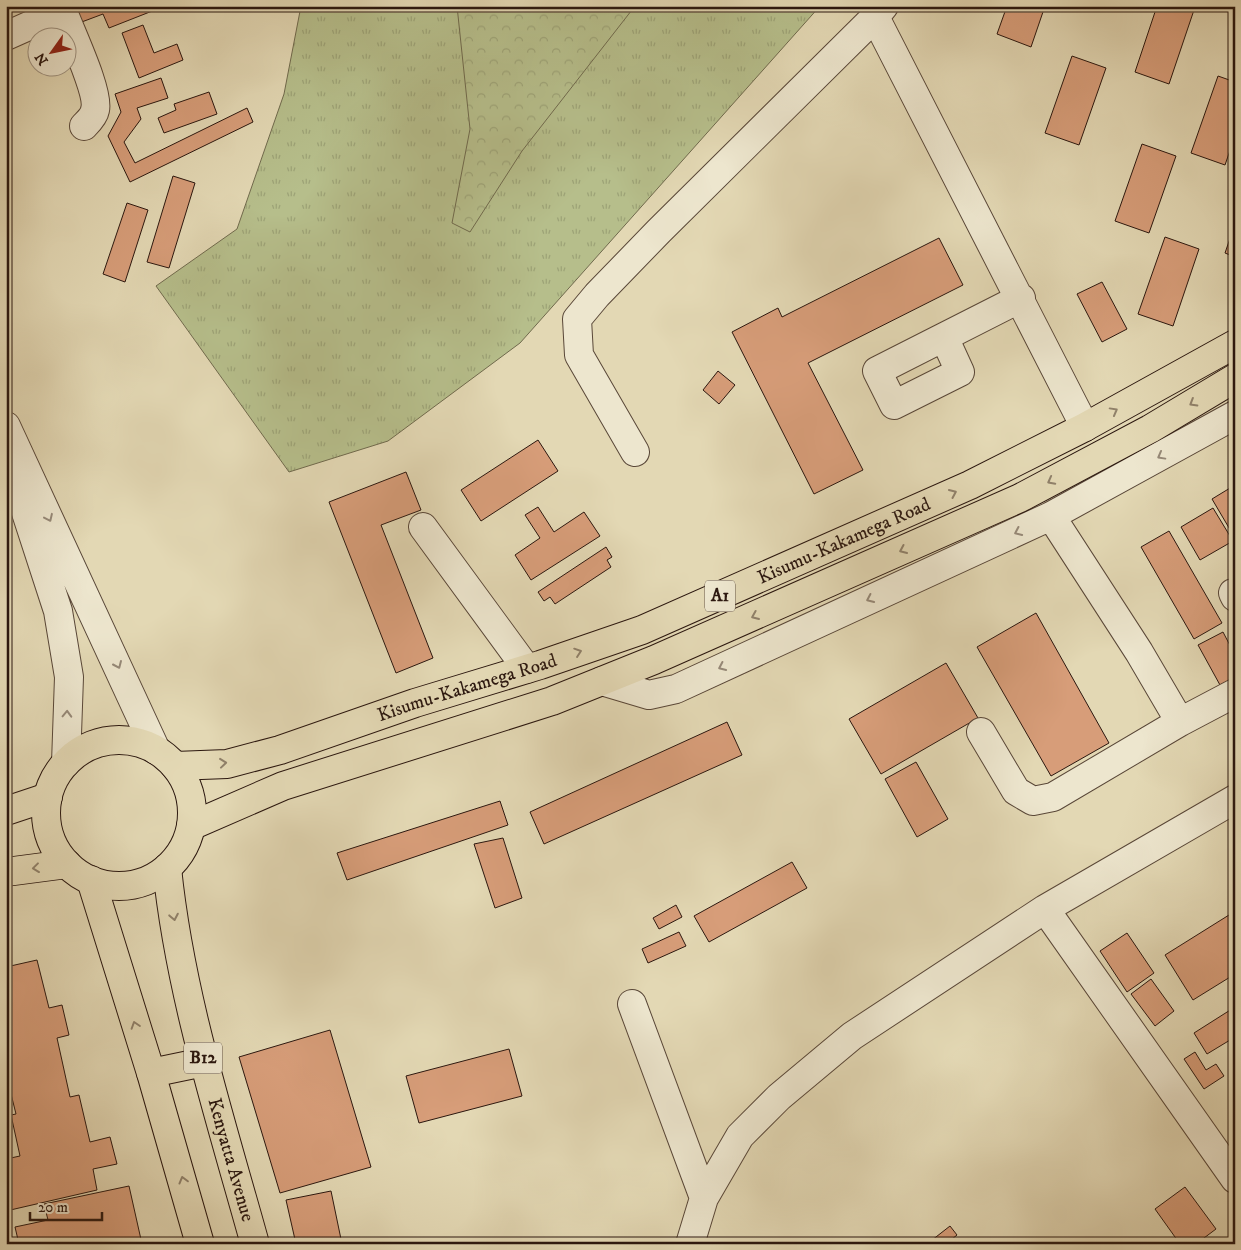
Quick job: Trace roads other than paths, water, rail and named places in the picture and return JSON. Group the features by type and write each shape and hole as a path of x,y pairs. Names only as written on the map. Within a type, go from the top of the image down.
{"highway":[{"name":"Kisumu-Kakamega Road","path":"165,758 227,764 280,750 415,703 651,626 970,485 1085,427 1235,344"},
{"name":"Kisumu-Kakamega Road","path":"191,826 282,786 552,701 602,681 1020,498 1150,429 1235,378"},
{"path":"108,741 133,741 165,758 186,784 192,805 191,826 183,849 167,868 150,880 131,885 110,886 91,880 67,864 56,849 49,832 46,815 48,797 54,779 66,763 85,748 108,741"},
{"path":"6,811 48,797"},
{"path":"6,872 67,864"},
{"name":"Kenyatta Avenue","path":"167,868 170,900 204,1062 255,1244"},
{"path":"91,880 151,1073 200,1244"},
{"path":"151,1073 204,1062"}],"street":[{"path":"6,36 62,9 90,80 96,104 95,111 84,126"},
{"path":"635,452 580,355 577,318 659,231 879,12 1085,427"},
{"path":"944,337 1021,298"},
{"path":"602,681 649,695 676,689 1051,516 1235,415"},
{"path":"6,426 165,758"},
{"path":"6,452 58,611 68,677 66,763"},
{"path":"1051,516 1139,652 1180,722"},
{"path":"423,527 527,668"},
{"path":"981,732 1016,791 1033,801 1053,797 1180,722 1235,693"},
{"path":"690,1244 704,1198 740,1136 778,1097 852,1036 1045,910 1235,798"},
{"path":"1045,910 1235,1179"},
{"path":"632,1004 704,1198"}]}
